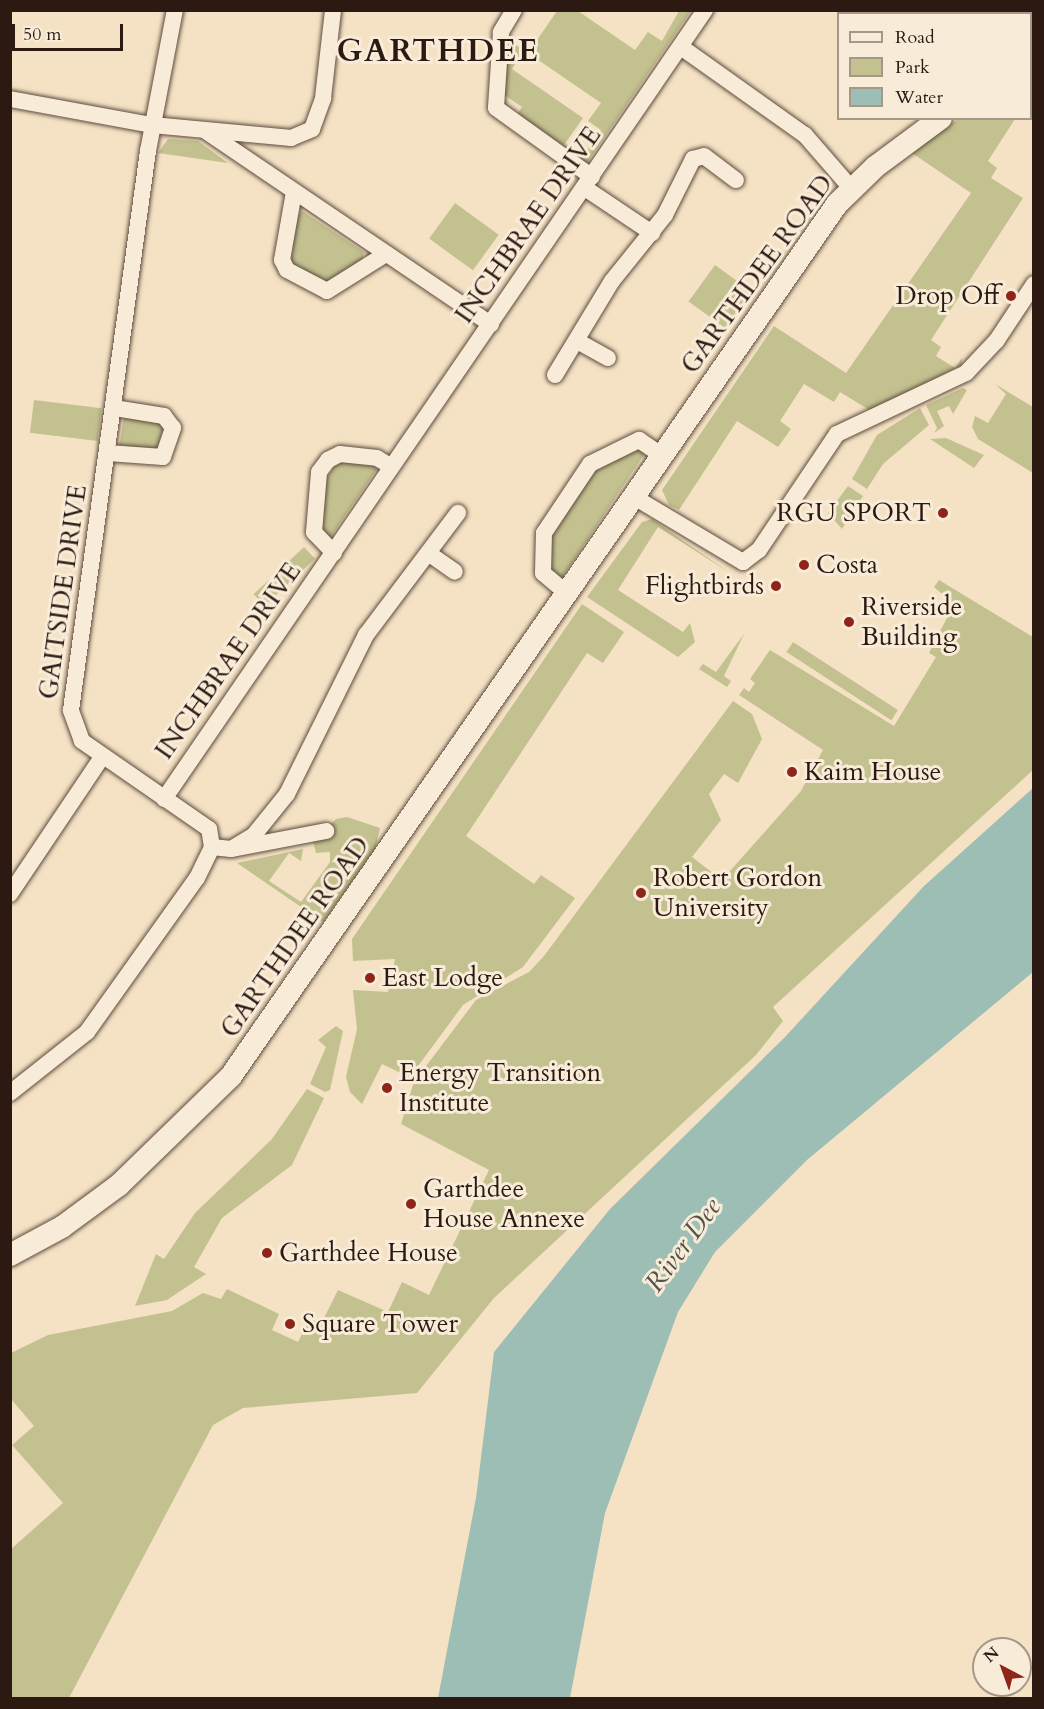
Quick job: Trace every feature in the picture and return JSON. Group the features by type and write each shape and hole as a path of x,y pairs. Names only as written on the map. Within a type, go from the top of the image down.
{"street":[{"name":"GAITSIDE DRIVE","path":"175,10 152,125 71,710 75,732 102,757 209,829 212,847"},
{"path":"10,99 152,125 291,138 312,129 323,98 333,10"},
{"path":"514,10 501,32 496,108 652,233"},
{"name":"INCHBRAE DRIVE","path":"164,799 705,11"},
{"path":"681,47 805,135 852,189"},
{"name":"GARTHDEE ROAD","path":"10,1255 62,1227 120,1185 231,1076 569,595 634,497 852,189 938,120"},
{"path":"206,131 491,324"},
{"path":"555,375 579,342 612,281 652,233 693,159 704,156 736,180"},
{"path":"294,192 282,260 287,270 327,291 386,254"},
{"path":"634,497 743,562 759,550 837,434 966,373 997,340 1034,284"},
{"path":"579,342 608,358"},
{"name":"GAITSIDE DRIVE","path":"108,453 163,457 173,428 164,416 114,408"},
{"path":"569,595 543,573 543,533 590,464 639,441 663,456"},
{"name":"INCHBRAE DRIVE","path":"334,553 314,532 319,472 340,454 377,458 392,467"},
{"path":"231,849 254,835 287,794 366,635 393,595 431,555 458,513"},
{"path":"431,555 455,572"},
{"path":"10,894 102,757"},
{"path":"10,1093 87,1032 197,878 212,847 231,849 326,831"}],"green space":[{"path":"557,11 578,11 635,50 648,32 662,41 679,11 690,12 584,167 514,119 522,107 497,90 505,38 524,50 512,69 583,118 564,145 582,157 601,130 588,121 601,103 528,53"},
{"path":"913,11 1033,11 1033,40 1032,12"},
{"path":"956,120 1014,120 988,161 997,168 991,178 1023,198 931,340 941,347 936,356 955,368 962,358 962,365 871,411 840,392 834,402 804,384 780,421 791,429 778,447 737,421 679,510 669,505 662,490 774,326 846,373 971,193 909,151"},
{"path":"168,139 198,141 228,163 158,153"},
{"path":"455,203 499,235 473,270 429,239"},
{"path":"302,211 364,252 362,261 327,283 291,264 295,217"},
{"path":"715,265 754,293 727,330 689,301"},
{"path":"995,384 1033,407 1033,473 978,439 972,427 975,416 988,423 1006,394"},
{"path":"963,388 967,390 953,414 949,406 937,411 944,426 934,433 937,428 926,405"},
{"path":"34,400 101,408 97,441 30,433"},
{"path":"920,408 929,425 883,464 867,489 852,479 877,435"},
{"path":"124,416 160,422 166,430 162,450 119,449"},
{"path":"946,438 984,455 974,468 930,439"},
{"path":"636,448 645,453 561,579 550,570 549,533 599,464"},
{"path":"339,460 369,462 377,469 329,539 322,536 325,481"},
{"path":"848,486 863,496 842,529 828,513"},
{"path":"652,519 730,573 658,527 618,590 683,632 690,623 695,642 678,657 587,597 642,522"},
{"path":"304,547 315,559 264,606 254,594"},
{"path":"939,580 1033,637 1033,770 773,1007 783,1021 756,1055 494,1298 417,1393 243,1408 213,1425 69,1698 11,1698 11,1549 63,1503 12,1445 34,1426 11,1399 11,1353 48,1335 172,1311 203,1293 221,1299 227,1289 279,1314 272,1330 298,1342 310,1318 321,1324 338,1290 388,1312 402,1282 429,1295 489,1170 401,1124 414,1082 476,1000 529,972 544,956 733,701 752,714 762,739 738,783 724,774 709,794 721,820 692,857 722,880 801,791 823,750 739,695 744,688 749,692 755,683 750,679 770,650 894,726 936,657 929,653 954,604 934,587"},
{"path":"582,604 624,632 603,663 587,653 466,836 534,884 541,875 575,898 523,967 463,1005 407,1081 405,1075 382,1064 362,1104 350,1092 346,1077 357,1029 353,990 388,992 395,959 353,961 352,939"},
{"path":"744,634 724,676 731,681 727,687 699,669 703,664 716,672"},
{"path":"793,642 898,710 891,720 786,652"},
{"path":"347,817 380,828 375,850 323,922 237,863 303,849 301,861 289,853 269,881 301,902 330,862 330,852 316,853 313,841 336,819"},
{"path":"336,1026 343,1031 330,1090 325,1092 310,1084 326,1047 318,1040"},
{"path":"307,1089 324,1098 292,1165 222,1218 194,1267 206,1274 167,1300 135,1306 156,1254 164,1259 195,1213 272,1139"}],"water":[{"name":"River Dee","path":"1033,788 1033,972 807,1160 715,1252 678,1312 605,1513 570,1698 438,1698 476,1498 494,1352 610,1209 785,1037 924,886"}],"place":[{"name":"Drop Off","path":"1011,296"},
{"name":"RGU SPORT","path":"943,513"},
{"name":"Costa","path":"804,565"},
{"name":"Flightbirds","path":"776,586"},
{"name":"Riverside Building","path":"849,622"},
{"name":"Kaim House","path":"792,772"},
{"name":"Robert Gordon University","path":"641,893"},
{"name":"East Lodge","path":"370,978"},
{"name":"Energy Transition Institute","path":"387,1088"},
{"name":"Garthdee House Annexe","path":"411,1204"},
{"name":"Garthdee House","path":"267,1253"},
{"name":"Square Tower","path":"290,1324"}],"district":[{"name":"GARTHDEE","path":"438,51"}]}
